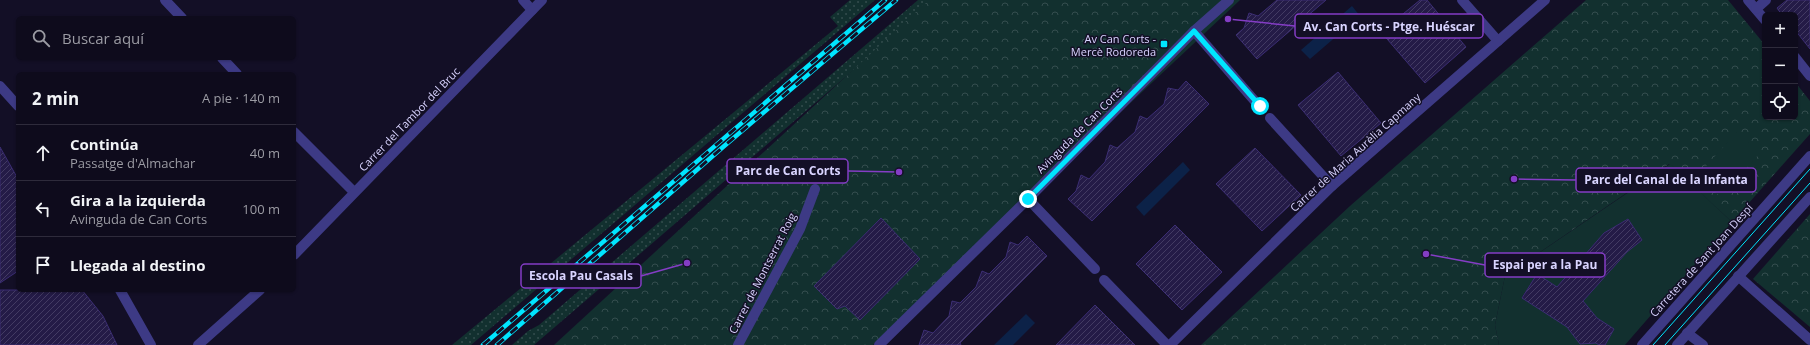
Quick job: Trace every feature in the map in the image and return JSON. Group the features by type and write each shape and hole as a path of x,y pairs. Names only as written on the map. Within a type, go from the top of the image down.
{"street":[{"path":"165,0 180,16"},
{"path":"523,0 532,10"},
{"name":"Carrer del Tambor del Bruc","path":"296,253 542,0"},
{"name":"Avinguda de Can Corts","path":"879,345 1028,199 1194,31 1229,0"},
{"path":"1462,0 1498,41"},
{"name":"Carrer de Maria Aurèlia Capmany","path":"1170,345 1332,186 1544,0"},
{"path":"1748,0 1762,16"},
{"path":"1756,9 1766,0"},
{"path":"1194,31 1260,106"},
{"path":"224,60 235,72"},
{"path":"1798,61 1810,76"},
{"path":"0,86 16,104"},
{"path":"1270,118 1332,186"},
{"path":"296,134 354,192"},
{"name":"Carretera de Sant Joan Despí","path":"1642,345 1810,156"},
{"name":"Carrer de Montserrat Roig","path":"738,345 800,229 815,189"},
{"path":"1677,345 1810,197"},
{"path":"1028,199 1095,270"},
{"path":"1738,276 1810,340"},
{"path":"1104,280 1167,345"},
{"path":"121,292 151,345"},
{"path":"198,345 258,292"},
{"path":"1687,333 1702,345"}],"green space":[{"path":"850,0 875,0 471,345 452,345 838,26 830,17"},
{"path":"918,0 935,0 534,345 512,345 528,331 539,325"},
{"path":"929,0 1240,0 873,345 554,345"},
{"path":"1586,0 1728,0 1762,41 1762,120 1798,120 1798,86 1810,101 1810,134 1732,222 1669,164 1505,276 1495,325 1499,345 1201,345 1350,206"},
{"path":"1737,132 1760,153 1721,197 1697,176"},
{"path":"1670,164 1732,222 1625,345 1605,345 1614,329 1597,318 1583,301 1627,252 1642,240 1628,219 1604,233 1557,287 1537,274 1522,297 1567,327 1580,344 1585,344 1585,332 1599,345 1499,345 1495,325 1505,276"},
{"path":"1810,214 1810,327 1753,279"}],"water":[{"path":"1352,6 1360,16 1310,59 1301,50"},
{"path":"1183,162 1190,170 1144,216 1136,207"},
{"path":"1026,314 1035,323 1013,345 994,345"}],"building":[{"path":"1277,0 1326,0 1257,59 1236,35 1244,28 1249,13 1258,16"},
{"path":"1420,0 1427,0 1466,47 1425,83 1381,32"},
{"path":"1787,0 1810,0 1810,49 1798,34 1798,12 1780,12 1777,8"},
{"path":"1338,72 1381,123 1341,156 1298,105"},
{"path":"1186,81 1209,104 1092,221 1068,199 1076,191 1081,175 1089,179 1105,162 1110,145 1117,148 1135,132 1140,116 1147,119 1164,104 1168,88 1178,90"},
{"path":"0,147 16,175 16,272 0,283"},
{"path":"1255,148 1301,195 1262,231 1216,184"},
{"path":"881,218 920,259 860,320 845,306 837,309 814,286"},
{"path":"1628,219 1642,240 1627,252 1583,301 1597,318 1614,329 1605,345 1599,345 1596,343 1580,344 1567,327 1522,298 1537,274 1557,287 1604,233"},
{"path":"1175,225 1222,272 1182,310 1136,264"},
{"path":"1027,236 1047,256 960,343 961,345 919,345 924,330 933,333 949,316 952,301 960,303 976,287 982,271 989,274 1006,257 1010,242 1018,245"},
{"path":"0,290 16,290 16,292 84,292 103,316 117,345 0,345"},
{"path":"1095,305 1135,345 1056,345"}],"tram line":[{"path":"1653,345 1810,169"},
{"path":"1665,345 1810,183"}],"railway":[{"path":"483,345 885,0"},
{"path":"497,345 723,147 896,0"}],"place":[{"name":"Av. Can Corts - Ptge. Huéscar","path":"1228,19"},
{"name":"Av Can Corts - Mercè Rodoreda","path":"1164,44"},
{"name":"Parc de Can Corts","path":"899,172"},
{"name":"Parc del Canal de la Infanta","path":"1514,179"},
{"name":"Espai per a la Pau","path":"1426,254"},
{"name":"Escola Pau Casals","path":"687,263"}],"route":[{"path":"1028,199 1194,31 1260,106"}]}
